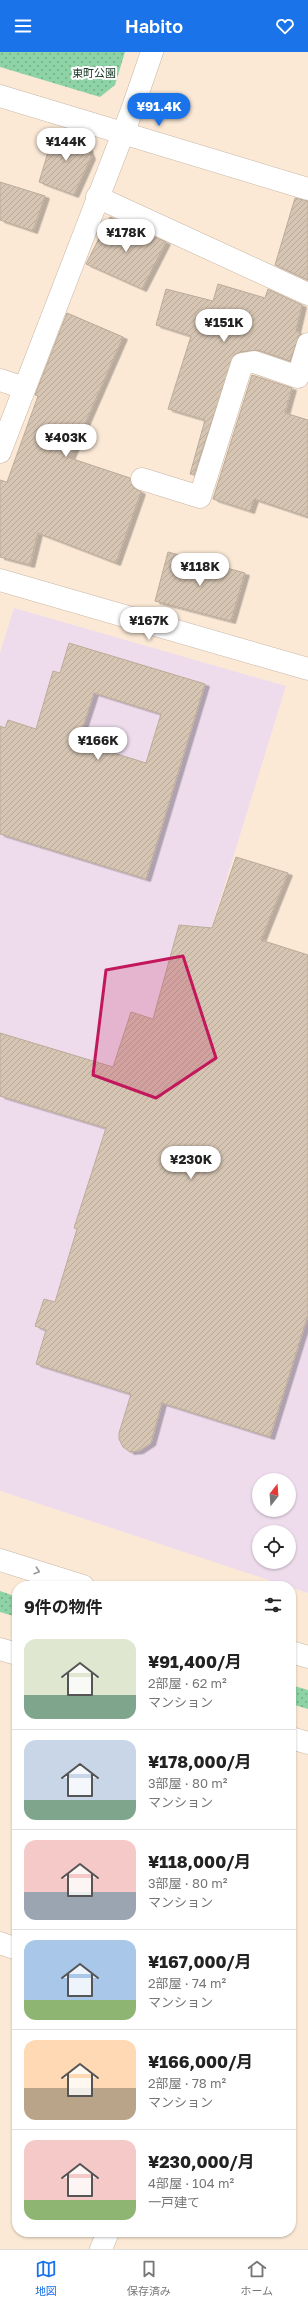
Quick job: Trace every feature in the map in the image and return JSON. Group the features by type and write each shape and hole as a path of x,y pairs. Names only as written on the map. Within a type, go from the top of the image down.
{"main road":[{"path":"0,452 97,197 123,134 152,52"},
{"path":"0,96 308,189"},
{"path":"97,197 308,294"},
{"path":"142,479 200,497 242,364 254,362 298,376 308,344"},
{"path":"0,380 24,388"},
{"path":"0,580 308,669"},
{"path":"0,1560 67,1581"},
{"path":"0,1649 12,1653"},
{"path":"296,1653 308,1657"},
{"path":"296,1739 308,1743"},
{"path":"0,1943 12,1947"},
{"path":"101,2249 106,2237"}],"highlighted area":[{"path":"183,956 216,1058 156,1098 93,1075 106,970"}],"shaded area":[{"path":"14,608 286,686 190,997 308,1033 308,1593 296,1589 296,1581 272,1581 0,1491 0,653"}],"green space":[{"name":"東町公園","path":"0,52 125,52 115,85 100,97 0,67"},
{"path":"0,1591 12,1595 12,1616 0,1612"},
{"path":"296,1686 308,1690 308,1709 296,1705"}],"building":[{"path":"55,129 84,138 91,157 74,195 39,182"},
{"path":"0,182 45,196 33,231 0,220"},
{"path":"295,198 308,201 308,280 275,265"},
{"path":"110,217 166,242 142,289 86,264"},
{"path":"218,284 265,298 268,289 302,305 296,331 300,333 290,361 258,350 240,352 234,355 194,475 190,474 205,420 168,409 191,336 156,325 166,289 213,301"},
{"path":"67,313 123,337 70,458 130,478 133,487 141,492 116,563 38,533 30,565 0,557 0,480 7,482 38,396 35,395"},
{"path":"252,375 292,388 285,413 308,420 308,517 254,499 250,511 213,499"},
{"path":"168,552 245,573 231,621 155,601"},
{"path":"69,643 205,684 146,879 0,834 0,726 5,728 8,720 36,729 53,671 60,673","holes":["94,693 161,714 146,763 78,742"]},
{"path":"236,857 288,873 261,940 308,955 308,1315 270,1437 162,1403 151,1443 139,1451 130,1452 123,1447 119,1439 119,1433 131,1394 36,1364 46,1330 35,1326 44,1299 55,1302 77,1229 74,1228 106,1128 0,1096 0,1033 113,1067 131,1012 153,1019 179,925 212,928"}]}
